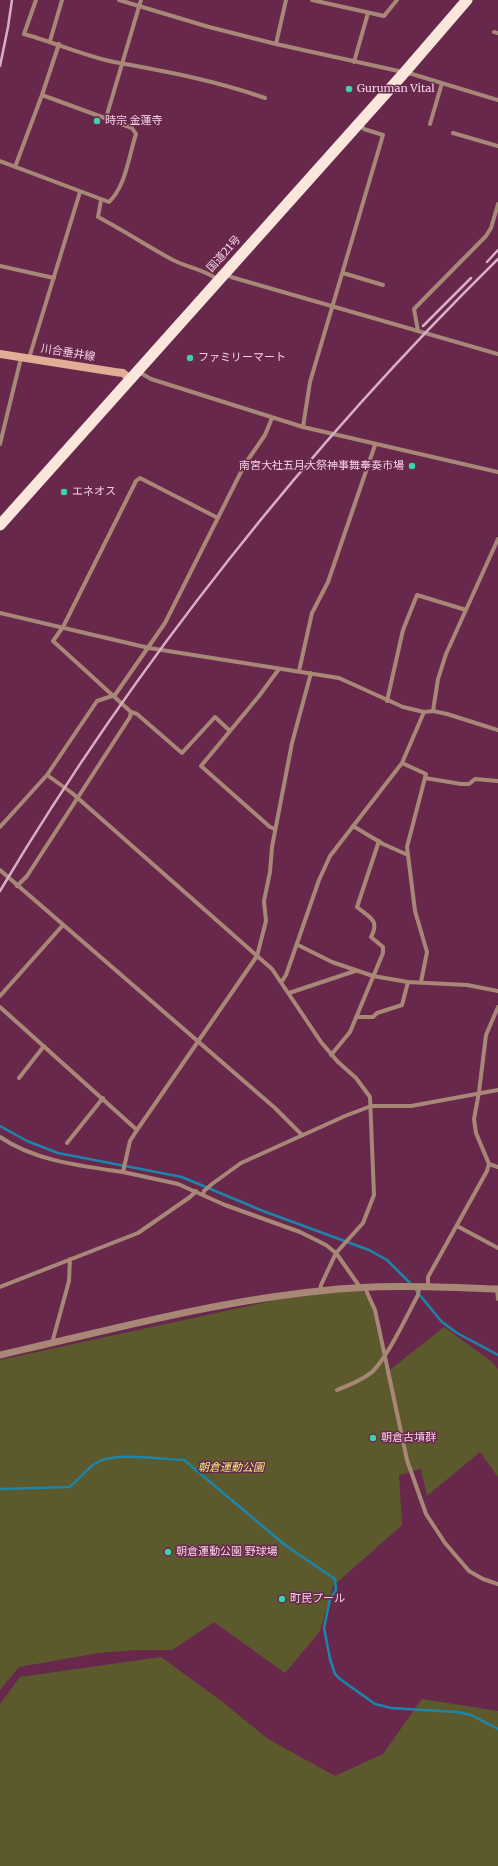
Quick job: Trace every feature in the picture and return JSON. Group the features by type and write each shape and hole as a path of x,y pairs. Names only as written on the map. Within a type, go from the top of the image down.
{"highway":[{"name":"国道21号","path":"0,525 404,73 467,0"}],"main road":[{"name":"川合垂井線","path":"0,354 134,375"}],"street":[{"path":"36,0 24,34 114,62 123,62 164,70 265,98"},
{"path":"50,41 62,0"},
{"path":"119,0 276,44 404,73 498,100"},
{"path":"106,118 141,0"},
{"path":"276,44 286,0"},
{"path":"312,0 384,16 397,0"},
{"path":"354,62 368,13"},
{"path":"16,167 59,44"},
{"path":"430,124 442,83"},
{"path":"0,161 101,200 109,202 118,191 136,134 132,128 42,95"},
{"path":"303,427 310,382 384,135 364,129 359,123"},
{"path":"453,133 498,146"},
{"path":"0,444 25,358 54,278 80,192"},
{"path":"101,200 98,217 190,268 212,275 231,277 498,354"},
{"path":"418,331 414,308 486,236 491,228 498,204"},
{"path":"0,266 54,278"},
{"path":"343,273 383,285"},
{"path":"134,375 303,427 498,472"},
{"path":"0,827 47,775 97,701 114,695 149,648 165,623 245,464 265,435 272,418"},
{"path":"299,671 312,613 328,582 375,444"},
{"path":"218,518 140,478 136,481 63,627 52,641 114,695 131,712 137,714 182,753 215,717 230,731"},
{"path":"432,711 438,679 446,654 498,540"},
{"path":"388,701 403,630 417,596 466,610"},
{"path":"0,613 149,648 338,678 388,701 424,712 432,711 498,730"},
{"path":"275,829 270,827 201,766 280,669"},
{"path":"123,1171 124,1160 130,1141 257,956 266,921 264,901 275,829 292,743 311,673"},
{"path":"17,886 27,876 78,799 130,718 131,712"},
{"path":"282,981 286,975 298,945 319,880 330,856 402,763 424,712"},
{"path":"402,763 426,774 407,847 415,911 427,952 421,982"},
{"path":"47,775 78,799 257,956 282,981 331,1054 356,1078 370,1098 374,1195 363,1223 336,1253 320,1290"},
{"path":"425,778 461,784 469,784 475,779 498,781"},
{"path":"353,826 378,842 408,855"},
{"path":"331,1054 350,1032 383,953 383,947 371,937 376,928 374,922 357,908 378,842"},
{"path":"0,870 275,1108 302,1135"},
{"path":"0,996 63,925"},
{"path":"298,945 332,962 373,976 408,982 467,985 498,991"},
{"path":"289,993 355,971"},
{"path":"356,1017 373,1017 377,1013 402,1005 408,982"},
{"path":"0,1007 137,1130"},
{"path":"428,1286 428,1278 487,1171 489,1164 476,1134 474,1119 486,1035 498,1007"},
{"path":"19,1078 44,1046"},
{"path":"204,1193 212,1184 241,1163 344,1116 371,1106 411,1106 479,1092 498,1090"},
{"path":"67,1143 103,1098"},
{"path":"0,1137 23,1150 39,1156 70,1164 123,1171 178,1184 300,1232 326,1245 336,1253 363,1288 375,1310 408,1460 426,1514 445,1543 469,1571 483,1579 498,1584"},
{"path":"489,1164 498,1167"},
{"path":"0,1286 138,1233 196,1192"},
{"path":"457,1226 498,1248"},
{"path":"52,1344 69,1281 70,1259"},
{"path":"337,1390 356,1382 372,1372 384,1355 418,1295 419,1286"},
{"path":"0,1355 197,1309 320,1290 419,1286 497,1289 498,1299"}],"green space":[{"name":"朝倉運動公園","path":"361,1289 371,1300 386,1373 444,1327 492,1362 498,1369 498,1477 480,1452 427,1496 421,1469 399,1475 402,1525 333,1586 320,1631 285,1673 214,1622 172,1650 137,1650 98,1653 19,1667 0,1690 0,1360 276,1300"},
{"path":"161,1657 224,1703 268,1739 335,1776 383,1754 422,1699 498,1711 498,1866 0,1866 0,1704 20,1677"}],"waterway":[{"path":"0,1126 27,1141 58,1153 182,1177 263,1211 369,1250 387,1260 411,1284"},
{"path":"414,1288 442,1322 457,1333 498,1355"},
{"path":"0,1489 69,1487 96,1463 115,1457 184,1460 285,1545 335,1579 336,1590 330,1599 324,1628 330,1659 335,1674 340,1679 375,1704 391,1708 457,1712 471,1715 498,1729"}],"railway":[{"path":"0,66 12,0"},
{"path":"487,262 498,250"},
{"path":"0,891 52,806 108,722 167,640 229,559 293,480 360,404 428,330 498,259"},
{"path":"423,326 471,278"}],"place":[{"name":"Guruman Vital","path":"349,89"},
{"name":"時宗 金蓮寺","path":"97,121"},
{"name":"ファミリーマート","path":"190,358"},
{"name":"南宮大社五月大祭神事舞奉奏市場","path":"412,466"},
{"name":"エネオス","path":"64,492"},
{"name":"朝倉古墳群","path":"373,1438"},
{"name":"朝倉運動公園 野球場","path":"168,1552"},
{"name":"町民プール","path":"282,1599"}]}
